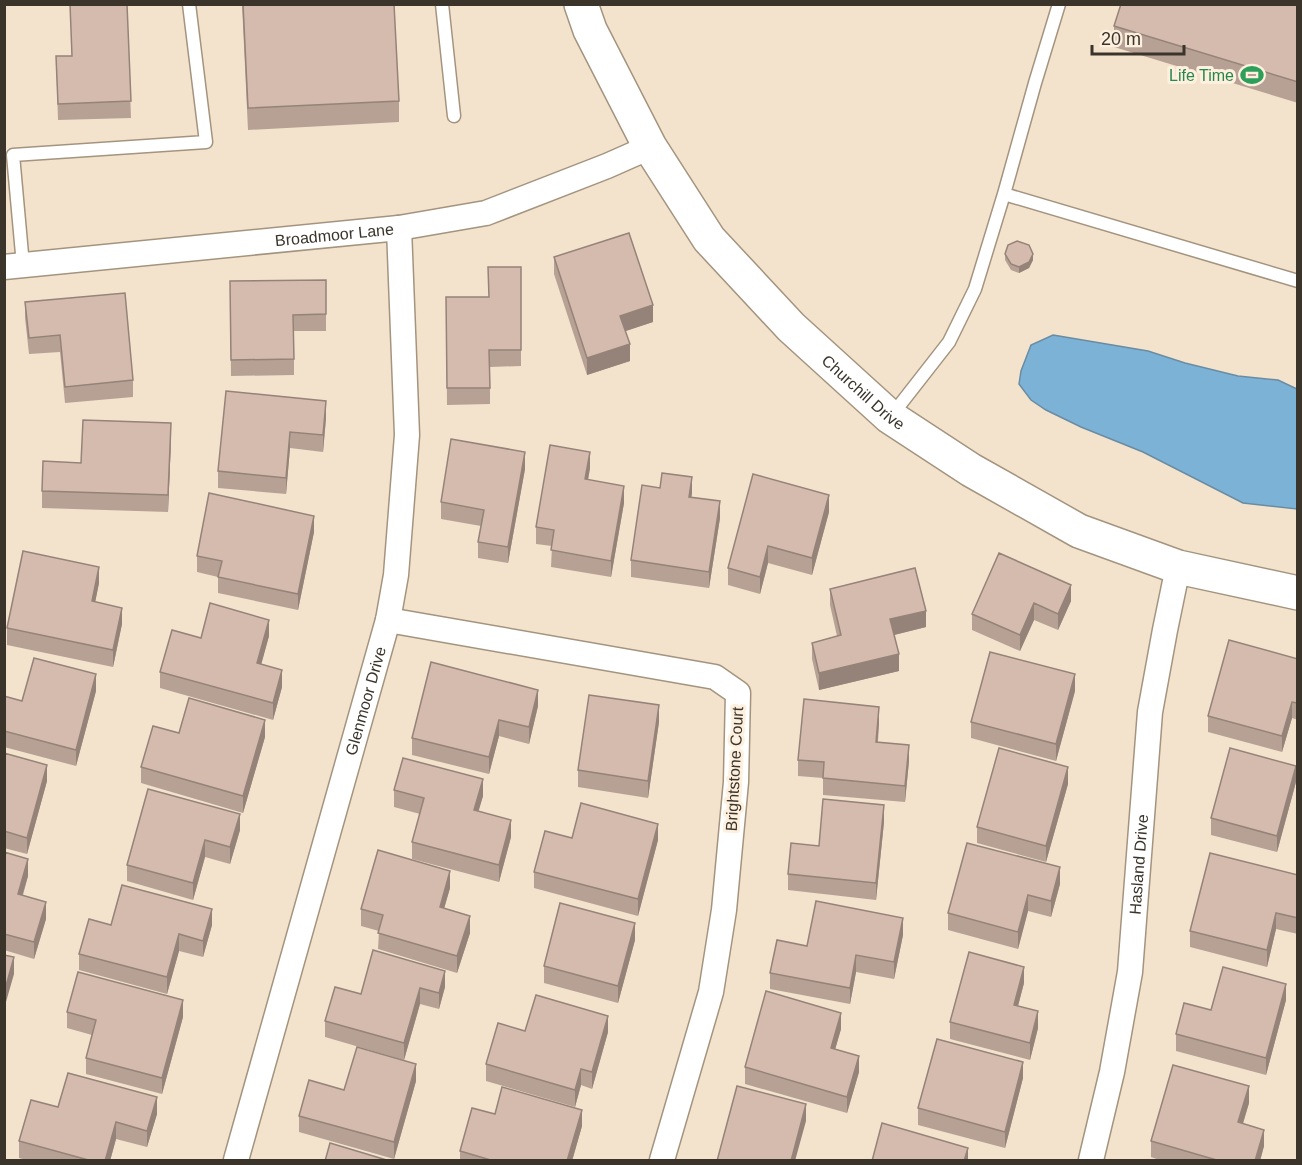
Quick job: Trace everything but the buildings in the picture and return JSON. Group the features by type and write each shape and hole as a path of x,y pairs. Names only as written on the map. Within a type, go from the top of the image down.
{"street":[{"name":"Churchill Drive","path":"581,4 590,30 650,147 709,239 791,327 890,417 971,470 1079,531 1179,567 1298,592"},
{"name":"Broadmoor Lane","path":"14,266 399,228 486,213 650,147"},
{"name":"Glenmoor Drive","path":"236,1161 388,620 396,575 407,435 399,228"},
{"name":"Hasland Drive","path":"1091,1161 1112,1072 1130,972 1150,712 1179,567"},
{"name":"Brightstone Court","path":"388,620 716,676 738,693 736,782 724,910 711,992 662,1161"}],"lane":[{"path":"14,266 9,155 206,142 189,4"},
{"path":"442,4 454,116"},
{"path":"890,417 949,342 975,289 1059,4"},
{"path":"1004,194 1298,281"}],"water":[{"path":"1053,335 1148,351 1238,376 1278,380 1297,389 1297,509 1243,503 1143,452 1046,410 1031,400 1019,384 1021,371 1031,345"}],"place":[{"name":"Life Time","path":"1252,75"}]}
